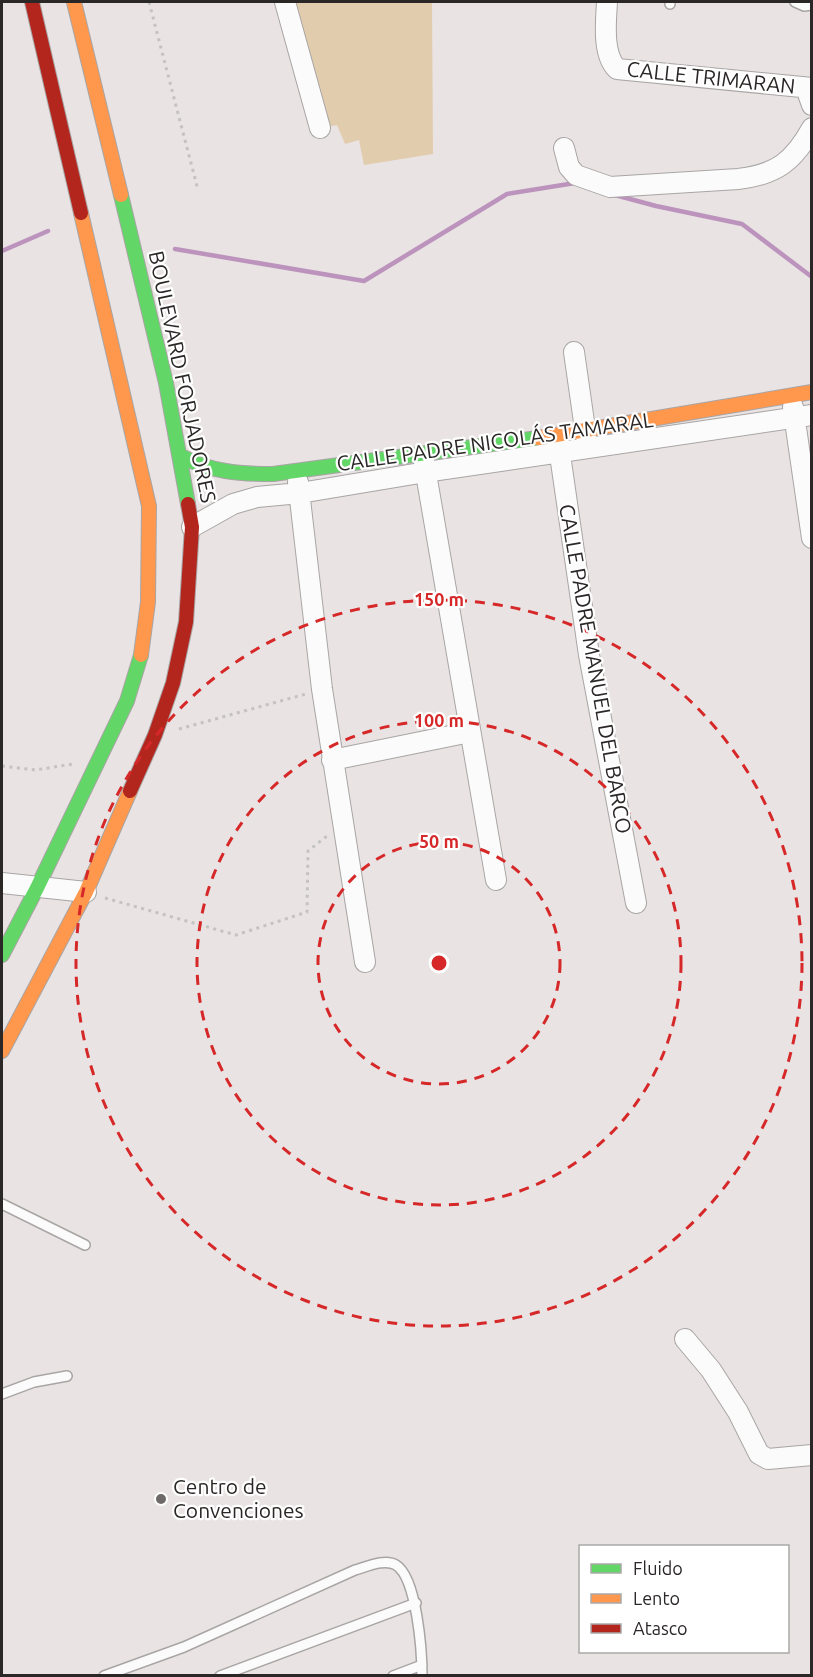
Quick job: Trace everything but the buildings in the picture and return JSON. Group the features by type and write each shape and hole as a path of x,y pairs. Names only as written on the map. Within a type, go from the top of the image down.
{"main road":[{"path":"2,955 37,888 127,701 142,650 148,602 149,506 32,2"},
{"name":"BOULEVARD FORJADORES","path":"2,1051 86,892 155,735 174,683 186,622 192,527 181,456 166,383 74,2"},
{"name":"CALLE PADRE NICOLÁS TAMARAL","path":"586,440 812,392"},
{"name":"CALLE PADRE NICOLÁS TAMARAL","path":"181,456 193,464 243,474 424,463"}],"street":[{"path":"285,2 320,128"},
{"name":"CALLE TRIMARAN","path":"607,2 607,33 612,63 617,69 810,94"},
{"path":"564,148 569,167 576,175 610,187 730,180 756,177 780,168 796,152 812,128"},
{"path":"574,352 586,440"},
{"path":"790,396 803,417 812,538"},
{"name":"CALLE PADRE NICOLÁS TAMARAL","path":"192,527 233,504 257,497 300,493 424,463 586,440 803,417"},
{"name":"CALLE PADRE MANUEL DEL BARCO","path":"559,444 589,655 636,903"},
{"path":"424,463 496,880"},
{"path":"296,471 322,689 365,962"},
{"path":"332,760 470,732"},
{"path":"2,883 86,892"},
{"path":"685,1339 711,1370 733,1403 759,1454 775,1460 812,1455"}],"lane":[{"path":"795,2 804,6 812,5"},
{"path":"2,1204 85,1245"},
{"path":"2,1394 34,1382 67,1376"},
{"path":"104,1676 184,1647 356,1570 376,1564 391,1563 402,1570 416,1603 422,1676"},
{"path":"220,1676 416,1603"},
{"path":"393,1676 422,1665"}],"path":[{"path":"149,2 198,190"},
{"path":"155,735 322,689"},
{"path":"2,766 35,770 63,767 101,757"},
{"path":"86,892 236,935 307,912 308,851 330,833"}],"shaded area":[{"path":"292,2 432,2 433,154 364,165 359,140 345,144 337,125 323,128"}],"waterway":[{"path":"175,249 364,281 507,194 575,183"},
{"path":"615,195 742,224 812,277"},
{"path":"2,251 48,231"}],"traffic: fast":[{"path":"121,195 166,383 188,504"},
{"path":"181,456 214,469 273,474 538,438"},
{"path":"2,955 37,888 127,701 141,655"}],"traffic: slow":[{"path":"74,2 121,195"},
{"path":"81,213 149,506 148,602 141,655"},
{"path":"538,438 812,392"},
{"path":"2,1051 86,892 130,791"}],"traffic: jam":[{"path":"32,2 81,213"},
{"path":"130,791 155,735 173,683 186,622 192,527 188,504"}],"place":[{"name":"Centro de Convenciones","path":"161,1499"}]}
